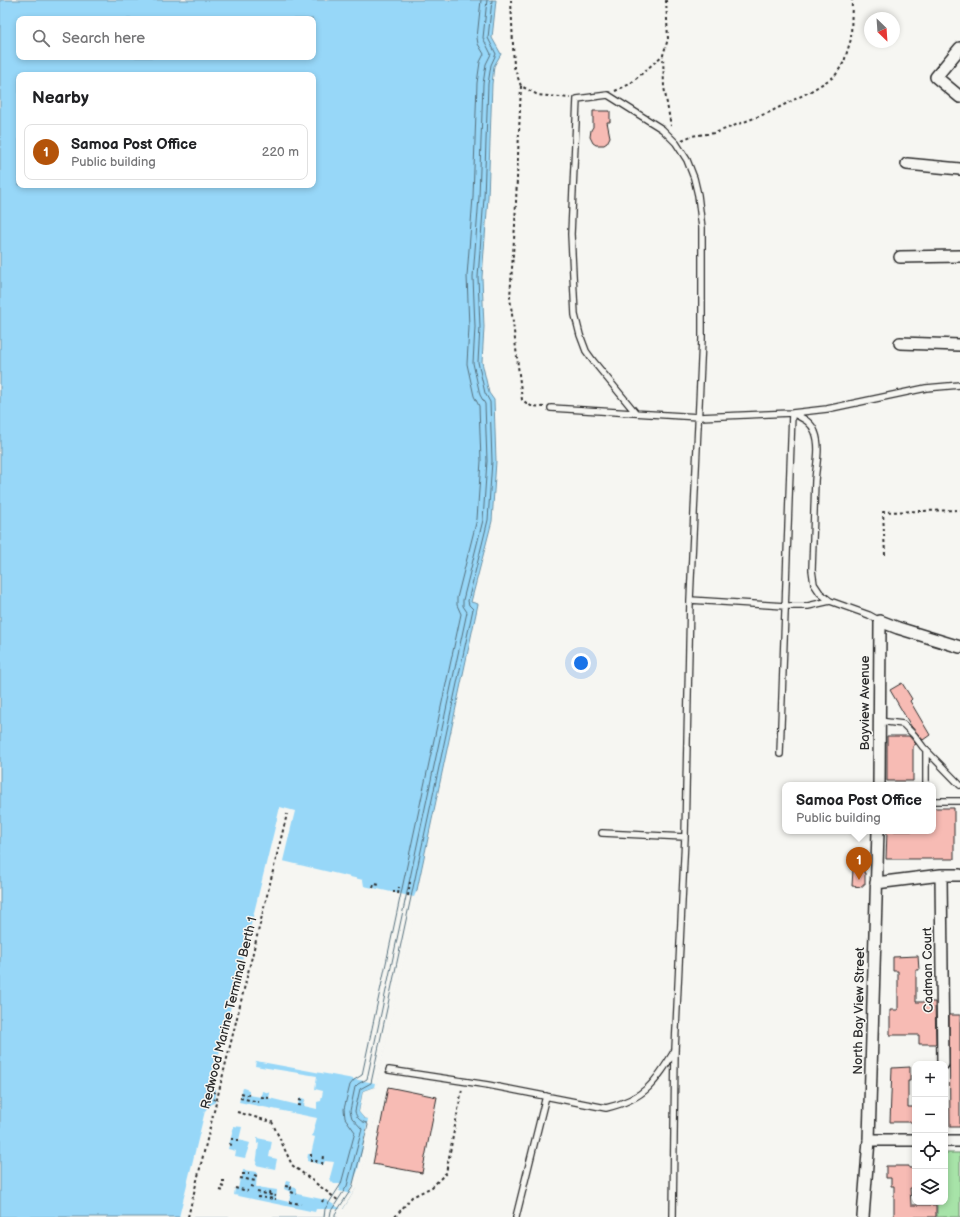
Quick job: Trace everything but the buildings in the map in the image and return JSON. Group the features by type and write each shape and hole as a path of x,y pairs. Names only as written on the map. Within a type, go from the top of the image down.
{"street":[{"path":"960,48 936,77 960,97"},
{"path":"906,164 960,169"},
{"path":"900,257 960,256"},
{"path":"900,343 960,345"},
{"path":"880,621 960,647"},
{"name":"Bayview Avenue","path":"879,782 880,621"},
{"name":"North Bay View Street","path":"862,1217 869,1140 878,834"},
{"path":"876,882 941,875 960,875"},
{"name":"Cadman Court","path":"941,875 943,1061"},
{"path":"869,1140 912,1140"},
{"path":"948,1141 960,1141"}],"lane":[{"path":"635,412 586,351 580,335 576,315 571,234 577,99 608,95 662,129 676,143 687,160 694,178 698,195 702,228 702,338 690,600 685,837 675,1050 673,1217"},
{"path":"551,408 699,417 792,413 827,409 926,388 960,385"},
{"path":"792,413 805,419 811,425 818,444 815,478 812,570 814,584 820,593 830,601 869,615 880,621"},
{"path":"780,754 792,413"},
{"path":"690,600 785,606 808,606 830,601"},
{"path":"879,722 902,724 960,785"},
{"path":"926,750 926,782"},
{"path":"936,801 960,802"},
{"path":"602,833 685,837"},
{"path":"389,1070 546,1096 606,1108 619,1105 645,1091 661,1074 675,1050"},
{"path":"516,1217 546,1096"}],"path":[{"path":"511,0 514,67 521,86 515,225 510,297 522,400 531,406 551,408"},
{"path":"666,0 668,39 663,55 664,87 667,107 676,143 691,136 715,132 746,122 770,112 811,91 835,76 844,62 851,40 852,0"},
{"path":"608,95 630,84 663,55"},
{"path":"521,86 538,95 577,99"},
{"path":"885,555 883,512 960,510"},
{"name":"Redwood Marine Terminal Berth 1","path":"188,1217 287,814"},
{"path":"408,896 410,882"},
{"path":"373,888 374,884 380,885"},
{"path":"394,887 394,893"},
{"path":"398,894 399,887"},
{"path":"395,1217 412,1197 432,1187 446,1173 464,1082"},
{"path":"212,1087 211,1091 216,1093"},
{"path":"241,1093 249,1094"},
{"path":"261,1097 269,1098"},
{"path":"240,1098 259,1102"},
{"path":"299,1100 305,1102"},
{"path":"298,1105 304,1106"},
{"path":"237,1112 272,1122 292,1165 339,1201"},
{"path":"311,1154 311,1162"},
{"path":"322,1165 323,1155"},
{"path":"316,1163 317,1158"},
{"path":"242,1174 249,1174"},
{"path":"240,1178 256,1181"},
{"path":"250,1186 256,1187"},
{"path":"285,1186 290,1187 291,1192 297,1194"},
{"path":"235,1188 248,1191"},
{"path":"266,1194 267,1189"},
{"path":"269,1194 270,1189"},
{"path":"220,1190 224,1191"},
{"path":"258,1192 276,1196"},
{"path":"257,1197 276,1200"},
{"path":"289,1202 301,1204"}],"green space":[{"path":"948,1153 960,1153 960,1217 937,1217 937,1205 948,1205"}],"water":[{"path":"0,0 496,0 492,38 501,54 494,66 492,84 488,198 482,277 484,327 482,362 489,393 494,400 496,461 492,521 471,602 478,604 375,1087 363,1091 359,1112 364,1118 374,1119 355,1189 338,1217 0,1217"}],"pier":[{"path":"280,807 295,811 283,861 363,880 364,886 414,897 416,892 418,893 376,1087 365,1093 361,1112 365,1116 375,1118 367,1152 357,1187 343,1209 346,1209 340,1217 179,1217 205,1111 215,1102 215,1089 211,1087","holes":["256,1061 375,1083 374,1087 363,1091 359,1112 364,1118 368,1119 358,1170 349,1192 351,1194 339,1191 340,1184 334,1184 331,1181 330,1177 334,1162 325,1161 323,1165 307,1161 308,1154 311,1154 315,1137 312,1136 317,1118 239,1102 243,1088 249,1090 249,1095 261,1097 262,1091 270,1093 269,1098 298,1105 300,1098 305,1099 304,1106 317,1109 317,1102 321,1101 323,1091 315,1089 317,1076 255,1066","234,1126 242,1127 239,1140 250,1143 245,1158 235,1156 236,1151 228,1149","257,1138 272,1141 269,1157 277,1159 275,1169 256,1165 259,1143 257,1144","243,1170 257,1172 256,1187 277,1190 276,1199 289,1202 291,1192 284,1189 286,1180 290,1181 291,1187 297,1188 297,1194 326,1200 341,1209 316,1209 315,1212 234,1195 235,1188 238,1189 240,1178 242,1178"]}],"place":[{"name":"Samoa Post Office","path":"859,880"}]}
